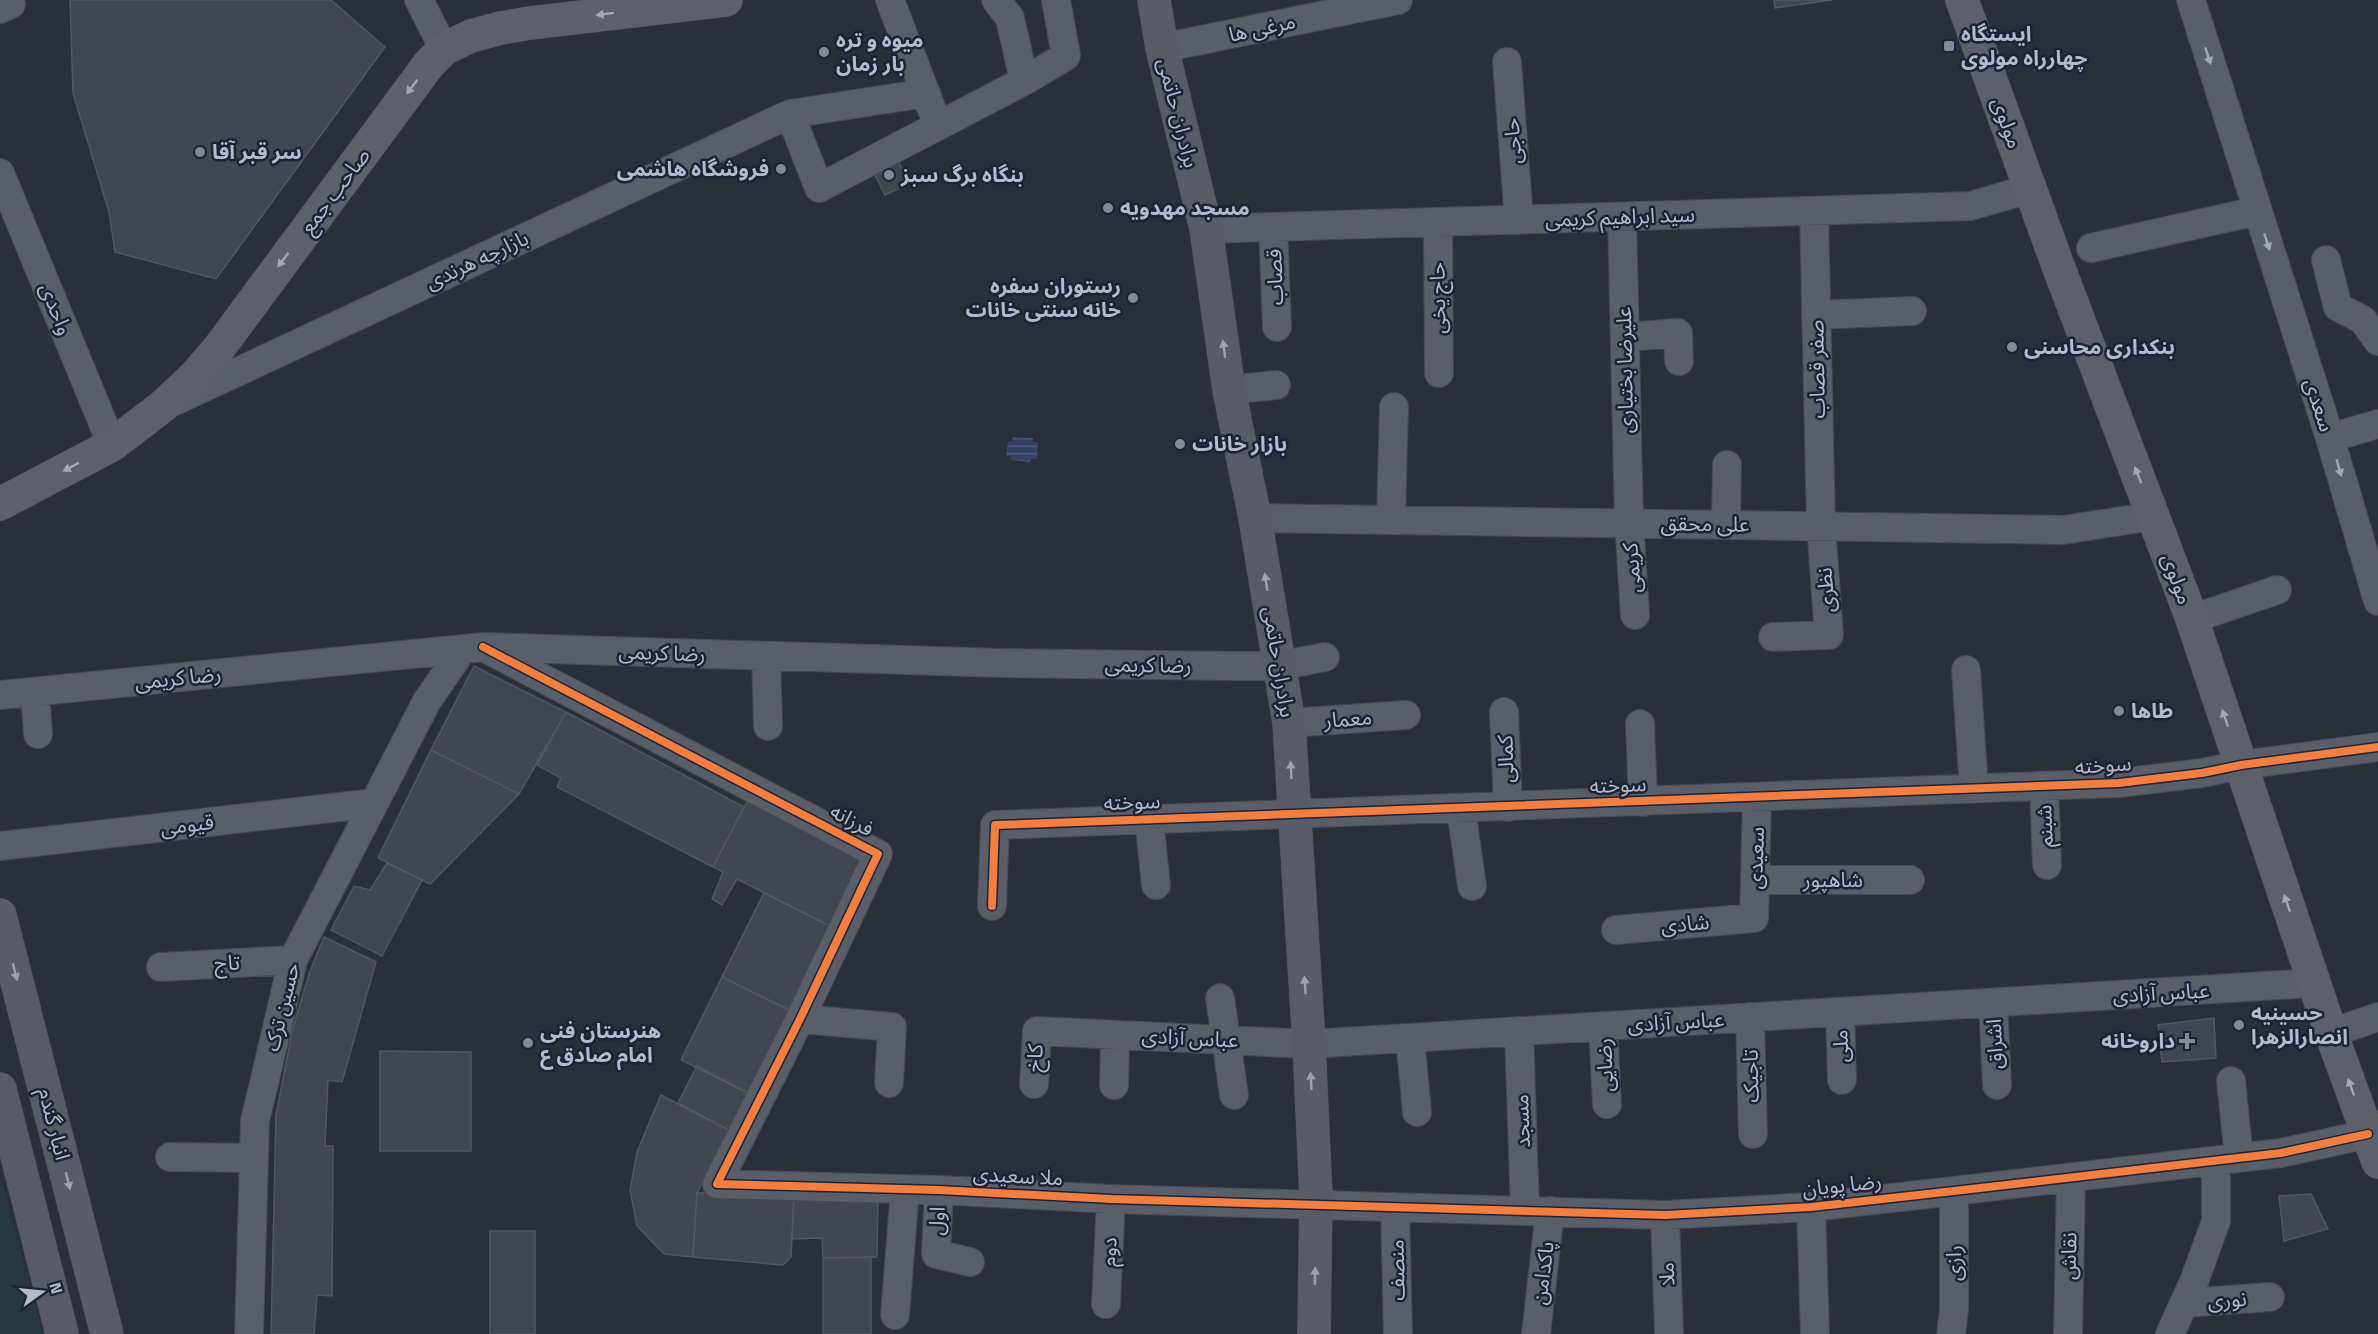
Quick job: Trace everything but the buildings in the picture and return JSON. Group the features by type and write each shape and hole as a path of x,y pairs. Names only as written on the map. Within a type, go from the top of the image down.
{"main road":[{"name":"صاحب جمع","path":"0,504 112,446 194,378 219,348 429,64 444,48 471,36 530,22 726,0"},
{"name":"مولوی","path":"1962,0 2192,619 2314,984 2373,1148"}],"street":[{"path":"419,0 444,48"},
{"path":"890,0 938,126"},
{"path":"996,0 1010,18 1024,81"},
{"path":"790,114 819,188 1024,81 1066,56 1056,0"},
{"name":"برادران حاتمی","path":"1154,0 1162,48 1206,229 1229,390 1255,518 1289,723 1309,1044 1316,1204 1314,1334"},
{"name":"مرغی ها","path":"1162,48 1398,0"},
{"name":"سعدی","path":"2191,0 2330,438 2378,601"},
{"name":"حاجی","path":"1508,62 1520,220"},
{"name":"بازارچه هرندی","path":"163,406 790,114 926,93"},
{"name":"واحدی","path":"0,173 112,446"},
{"name":"سید ابراهیم کریمی","path":"1206,229 1970,206 2031,189"},
{"path":"2091,248 2257,210"},
{"name":"صفر قصاب","path":"1814,211 1821,526"},
{"name":"علیرضا بختیاری","path":"1622,217 1629,522"},
{"name":"حاج یخی","path":"1438,222 1439,373"},
{"name":"قصاب","path":"1273,227 1277,327"},
{"path":"2326,260 2338,307 2363,320 2378,341"},
{"path":"1816,315 1912,311"},
{"path":"1625,337 1678,333 1679,361"},
{"path":"1229,390 1276,385"},
{"path":"1391,518 1394,407"},
{"path":"2330,438 2378,424"},
{"path":"1726,524 1727,465"},
{"name":"علی محقق","path":"1255,518 1391,518 2063,530 2154,516"},
{"name":"کریمی","path":"1629,522 1635,615"},
{"name":"نظری","path":"1773,637 1829,634 1821,526"},
{"path":"2192,619 2277,590"},
{"name":"رضا کریمی","path":"0,695 472,649 1001,663 1280,666 1325,657"},
{"name":"حسین ترک","path":"249,1334 255,1121 293,960 427,700 472,649"},
{"name":"فرزانه","path":"472,649 878,854 800,1019 717,1184"},
{"path":"766,656 768,726"},
{"path":"1966,670 1974,789"},
{"path":"35,693 38,734"},
{"name":"کمالی","path":"1504,712 1508,807"},
{"name":"معمار","path":"1289,723 1406,716"},
{"path":"1640,724 1643,802"},
{"name":"سوخته","path":"992,906 995,825 2130,782 2378,747"},
{"name":"شبنم","path":"2044,786 2047,865"},
{"name":"سعیدی","path":"1754,918 1757,797"},
{"name":"قیومی","path":"0,846 374,803"},
{"path":"1461,809 1472,886"},
{"path":"1149,819 1156,885"},
{"name":"شاهپور","path":"1755,880 1911,879"},
{"name":"انبار گندم","path":"0,915 107,1334"},
{"name":"شادی","path":"1616,930 1754,918"},
{"name":"تاج","path":"161,967 293,960"},
{"name":"عباس آزادی","path":"1036,1031 1309,1044 2314,984"},
{"path":"1220,998 1234,1095"},
{"name":"اشراق","path":"1993,1003 1997,1085"},
{"name":"ملی","path":"1840,1012 1842,1080"},
{"name":"تاجیک","path":"1750,1017 1753,1134"},
{"path":"2331,1032 2378,1017"},
{"path":"800,1019 892,1027 889,1083"},
{"name":"رضایی","path":"1603,1026 1607,1104"},
{"name":"کاخ","path":"1034,1084 1036,1031"},
{"name":"مسجد","path":"1518,1031 1538,1211"},
{"path":"1114,1085 1115,1035"},
{"path":"1410,1038 1417,1112"},
{"path":"2170,1334 2196,1279 2216,1221 2228,1160 2231,1081"},
{"name":"انبار گندم","path":"0,1089 62,1334"},
{"name":"رضا پویان","path":"1316,1204 1665,1215 1811,1208 2281,1153 2373,1148"},
{"path":"170,1157 254,1158"},
{"name":"نقاش","path":"2068,1334 2071,1178"},
{"name":"ملا سعیدی","path":"717,1184 939,1190 1111,1199 1316,1204"},
{"path":"895,1315 905,1189"},
{"name":"اول","path":"939,1190 936,1254 969,1262"},
{"name":"رازی","path":"1951,1334 1954,1310 1954,1191"},
{"name":"دوم","path":"1106,1304 1111,1199"},
{"name":"منصف","path":"1395,1207 1398,1334"},
{"path":"1811,1208 1815,1334"},
{"name":"پاکدامن","path":"1536,1334 1538,1211"},
{"name":"ملا","path":"1665,1215 1669,1334"},
{"name":"نوری","path":"2184,1303 2270,1297"}],"shaded area":[{"path":"0,1175 43,1334 0,1334"}],"water":[{"path":"1013,437 1033,438 1033,442 1038,442 1037,459 1031,459 1030,462 1011,460 1011,456 1006,456 1008,441 1012,442"}],"cycle path":[{"path":"483,647 878,854 800,1019 717,1184 939,1190 1111,1199 1665,1215 1811,1207 1954,1191 2281,1153 2368,1134"},
{"path":"992,906 995,825 2119,783 2378,747"}],"place":[{"name":"ایستگاه چهارراه مولوی","path":"1949,46"},
{"name":"میوه و تره بار زمان","path":"824,52"},
{"name":"سر قبر آقا","path":"200,152"},
{"name":"فروشگاه هاشمی","path":"781,169"},
{"name":"بنگاه برگ سبز","path":"889,175"},
{"name":"مسجد مهدویه","path":"1108,208"},
{"name":"رستوران سفره خانه سنتی خانات","path":"1133,298"},
{"name":"بنکداری محاسنی","path":"2012,347"},
{"name":"بازار خانات","path":"1180,444"},
{"name":"طاها","path":"2119,711"},
{"name":"حسینیه انصارالزهرا","path":"2239,1025"},
{"name":"داروخانه","path":"2187,1041"},
{"name":"هنرستان فنی امام صادق ع","path":"528,1043"}]}
